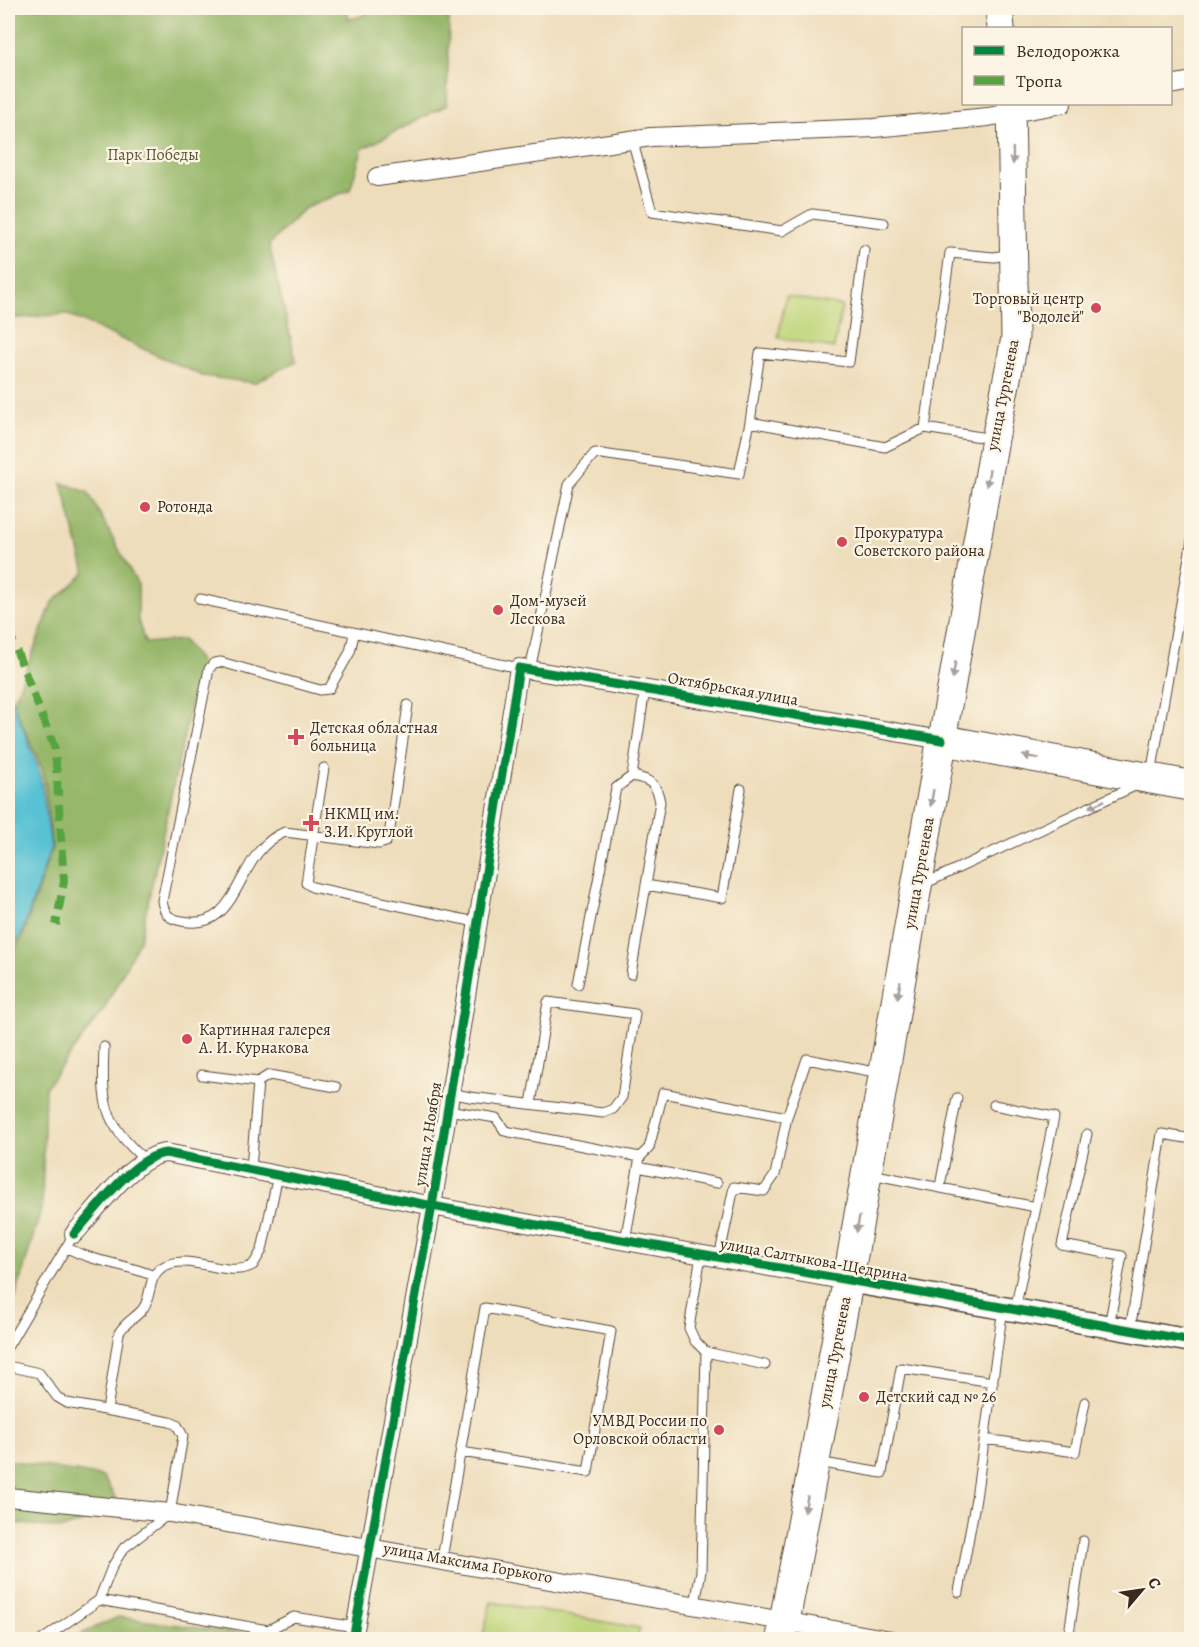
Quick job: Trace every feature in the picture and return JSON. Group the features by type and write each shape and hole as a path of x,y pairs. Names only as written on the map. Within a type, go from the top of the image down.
{"main road":[{"path":"999,8 1002,27"},
{"name":"улица Тургенева","path":"783,1630 848,1281 995,439 1015,338 1012,108"},
{"name":"Октябрьская улица","path":"942,740 1191,786"}],"street":[{"path":"1172,85 1191,81"},
{"path":"377,177 632,139 874,128 1012,108 1050,105"},
{"name":"Октябрьская улица","path":"525,669 942,740"},
{"name":"улица 7 Ноября","path":"354,1634 432,1206 525,669"},
{"name":"улица Салтыкова-Щедрина","path":"145,1160 166,1153 432,1206 1191,1341"},
{"path":"70,1240 145,1160"},
{"name":"улица Максима Горького","path":"8,1497 170,1513 442,1558 695,1604 783,1630 891,1640"}],"lane":[{"path":"632,139 652,212 782,231 812,214 884,223"},
{"path":"525,669 569,484 595,453 739,474 750,422 760,353 849,363 864,250"},
{"path":"925,428 950,254 994,257 1015,254"},
{"path":"750,422 885,447 925,428 995,439"},
{"path":"916,888 1150,779 1191,540"},
{"name":"Октябрьская улица","path":"200,599 525,669"},
{"path":"354,634 350,652 329,689 320,690 221,662 214,663 209,669 162,901 164,912 173,920 198,924 210,921 219,915 261,846 271,837 285,832 379,844 386,842 389,836 408,705"},
{"path":"578,984 616,788 632,776 645,689"},
{"path":"324,768 306,883 312,887 480,923"},
{"path":"632,776 648,779 657,789 660,802 632,974"},
{"path":"646,885 723,898 741,789"},
{"path":"449,1102 531,1104 603,1113 614,1109 622,1097 635,1014 548,1002 531,1104"},
{"path":"104,1047 103,1085 109,1118 124,1141 145,1160"},
{"path":"765,1365 706,1352 694,1341 689,1328 710,1256 734,1187 764,1191 775,1175 787,1117 807,1059 884,1074"},
{"path":"202,1075 258,1083 269,1075 336,1087"},
{"path":"251,1169 258,1083"},
{"path":"625,1241 640,1157 649,1148 663,1093 787,1117"},
{"path":"940,1186 957,1098"},
{"path":"449,1102 496,1118 505,1131 640,1157"},
{"path":"959,1592 993,1382 1009,1309 1036,1207 1054,1117 994,1105"},
{"path":"1087,1134 1062,1245 1122,1256 1119,1328"},
{"path":"1119,1328 1162,1134 1191,1139"},
{"path":"638,1167 717,1184"},
{"path":"867,1174 940,1186 1036,1207"},
{"path":"107,1410 119,1333 124,1324 143,1309 154,1276 160,1269 176,1263 237,1269 253,1265 261,1250 278,1175"},
{"path":"8,1346 70,1240 85,1258 136,1268 154,1276"},
{"path":"442,1558 485,1308 611,1331 588,1472 461,1452"},
{"path":"695,1604 701,1571 706,1352"},
{"path":"8,1366 39,1374 57,1397 67,1403 170,1422 180,1429 183,1443 170,1513 123,1549 112,1567 99,1600 42,1640"},
{"path":"814,1462 882,1473 901,1368 993,1382"},
{"path":"985,1439 1075,1452 1085,1402"},
{"path":"1068,1640 1083,1541"},
{"path":"99,1600 267,1635 294,1617 354,1634"}],"green space":[{"name":"Парк Победы","path":"8,8 347,8 349,19 362,16 372,8 436,8 449,19 447,105 362,149 350,190 305,208 269,245 296,361 254,383 203,376 66,314 19,318 8,316"},
{"path":"786,296 842,306 834,348 778,338"},
{"path":"62,483 88,492 138,585 138,620 145,643 183,640 200,662 140,939 104,1009 45,1088 42,1206 8,1323 8,963 23,935 52,847 43,771 13,703 52,603 85,573"},
{"path":"8,1460 103,1477 121,1507 63,1529 8,1522"},
{"path":"491,1602 640,1628 636,1640 482,1639"},
{"path":"118,1617 259,1636 258,1640 70,1639"}],"water":[{"path":"8,689 40,772 51,847 22,933 8,958"}],"marked path":[{"path":"8,629 55,749 64,881 56,925"}],"cycle path":[{"path":"353,1640 432,1206 519,668 942,740"},
{"path":"74,1234 129,1174 154,1156 166,1153 453,1210 1192,1341"}],"place":[{"name":"Торговый центр \"Водолей\"","path":"1096,308"},
{"name":"Ротонда","path":"145,507"},
{"name":"Прокуратура Советского района","path":"842,542"},
{"name":"Дом-музей Лескова","path":"498,610"},
{"name":"Детская областная больница","path":"296,737"},
{"name":"НКМЦ им. З.И. Круглой","path":"311,823"},
{"name":"Картинная галерея А. И. Курнакова","path":"187,1039"},
{"name":"Детский сад № 26","path":"864,1397"},
{"name":"УМВД России по Орловской области","path":"719,1430"}]}
